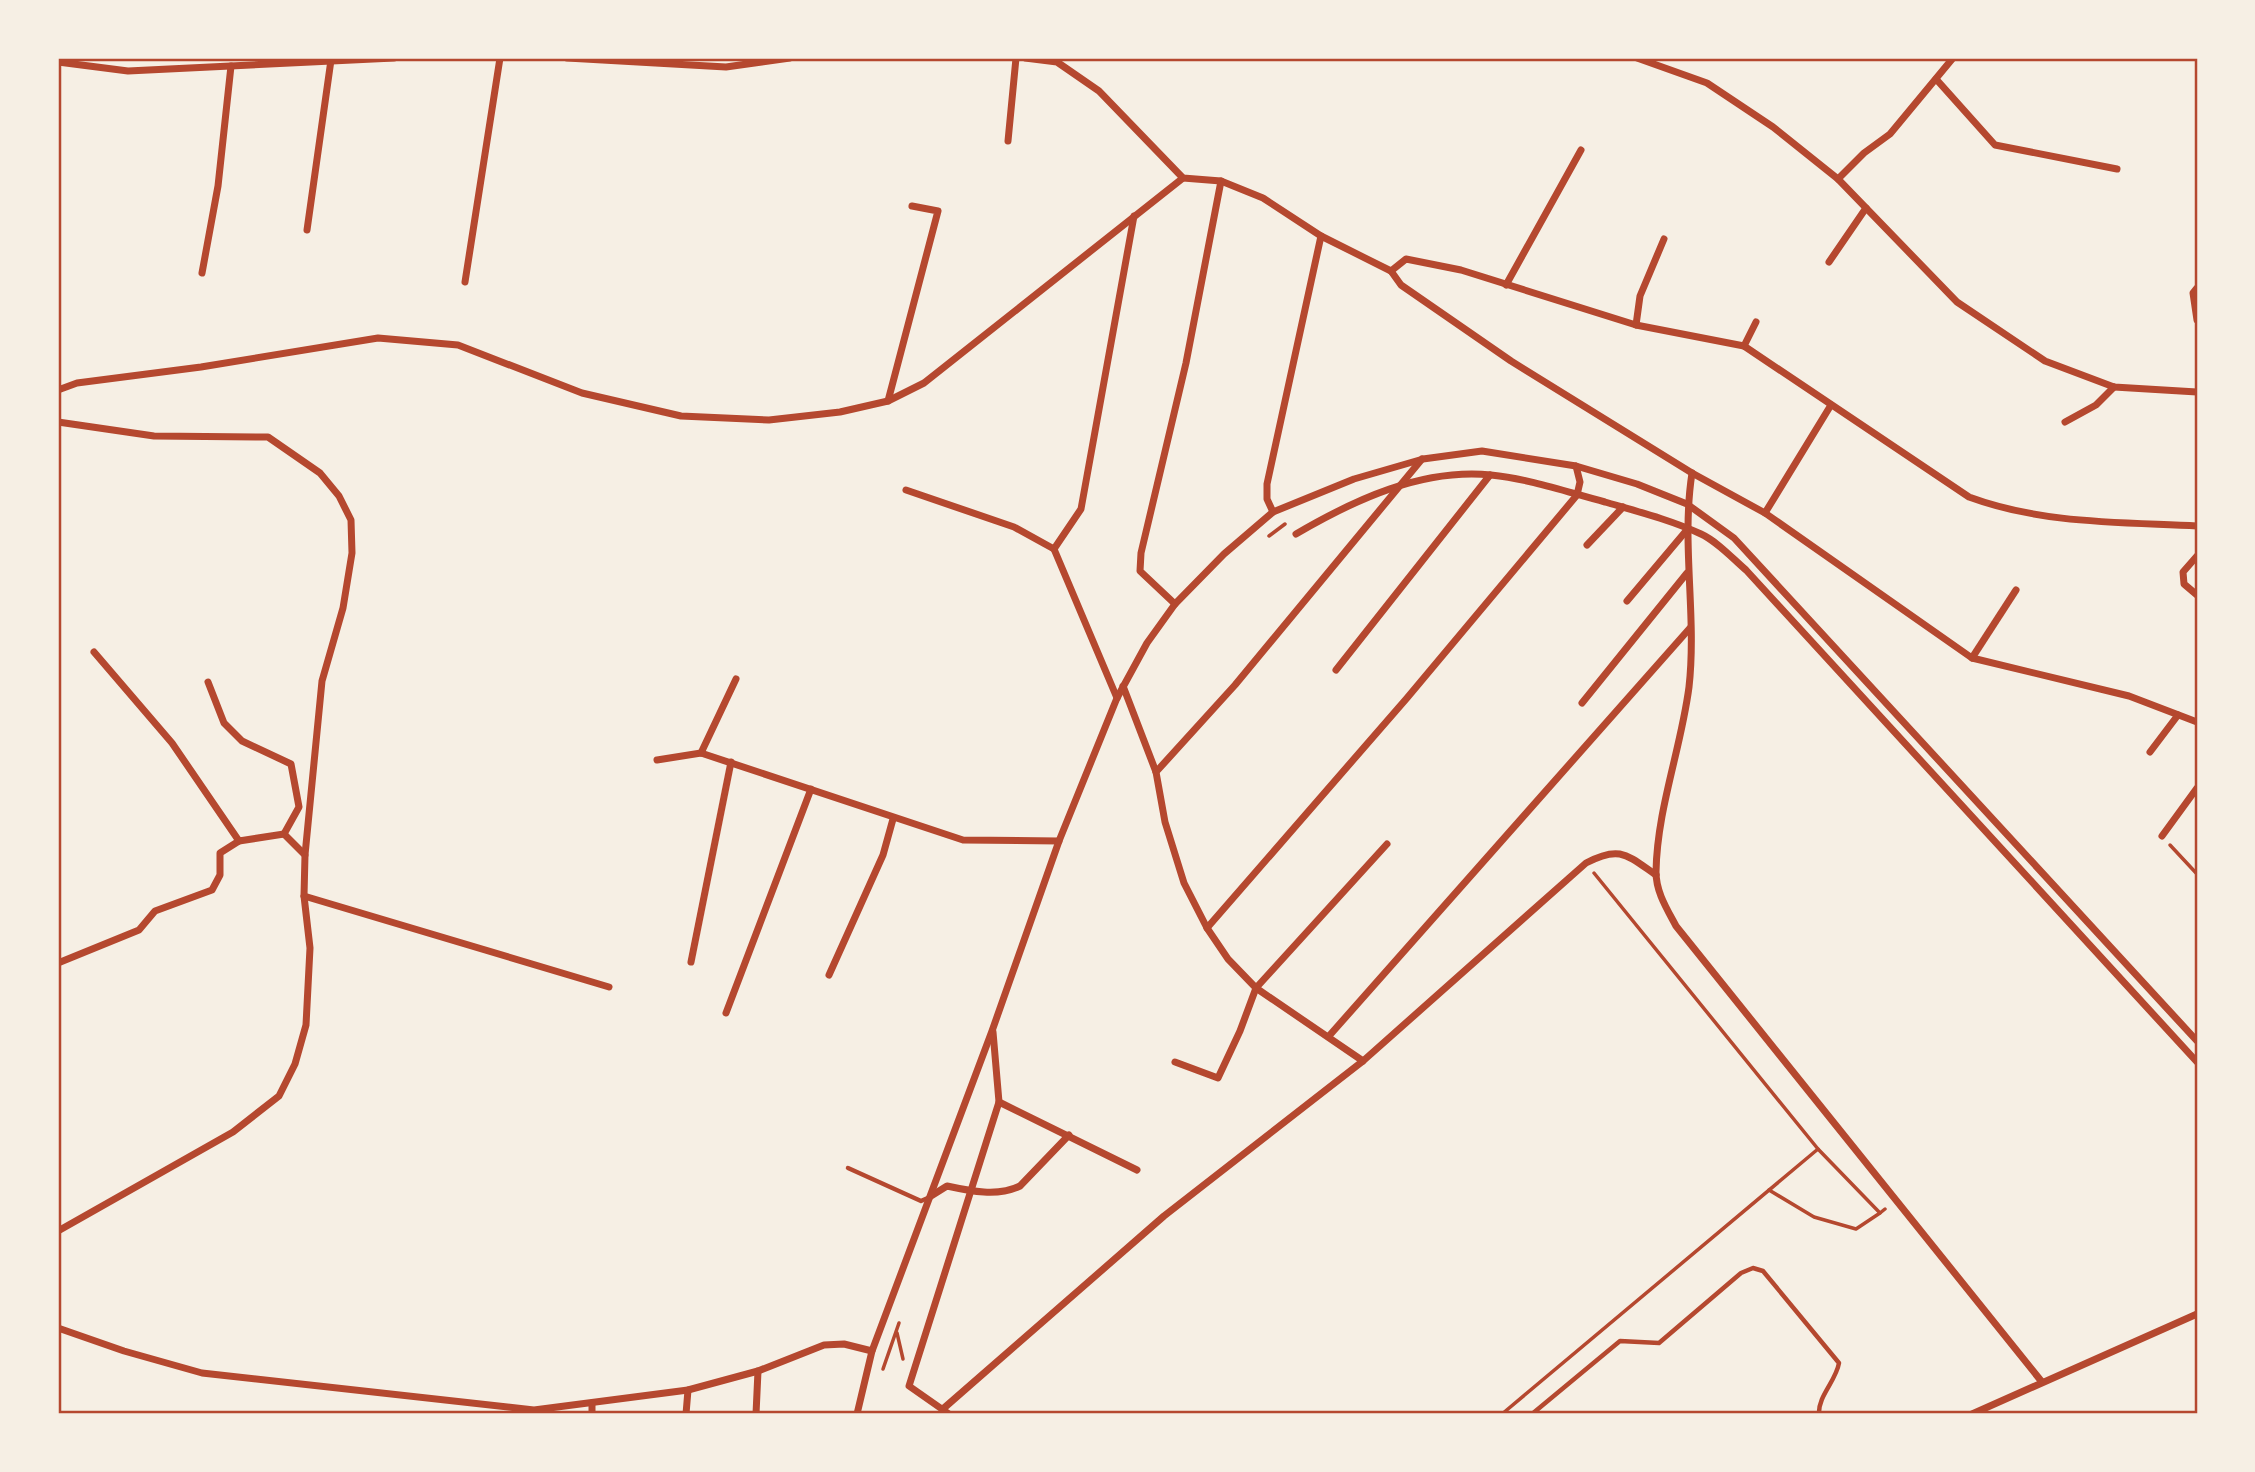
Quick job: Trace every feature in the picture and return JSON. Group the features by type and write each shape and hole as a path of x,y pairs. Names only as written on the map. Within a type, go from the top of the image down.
{"street":[{"path":"58,62 128,71 394,58"},
{"path":"465,282 500,58"},
{"path":"567,58 726,67 790,58"},
{"path":"1008,141 1016,58"},
{"path":"1025,58 1057,62 1099,91 1183,178 1221,181 1263,198 1321,236 1391,271 1401,285 1511,361 1692,473 1765,513 1972,658 2129,696 2197,722"},
{"path":"1637,58 1707,83 1773,127 1838,179 1957,302 2045,361 2114,387 2197,392"},
{"path":"1838,179 1864,153 1890,134 1953,58"},
{"path":"307,230 331,60"},
{"path":"202,273 218,186 231,66"},
{"path":"1936,79 1995,145 2117,169"},
{"path":"1506,285 1581,150"},
{"path":"58,390 77,383 201,367 378,338 458,345 582,393 681,416 768,420 840,412 888,401 924,383 1183,178"},
{"path":"1175,604 1140,571 1140,553 1186,363 1221,181"},
{"path":"888,401 939,211 912,206"},
{"path":"1829,262 1866,208"},
{"path":"1054,549 1081,509 1134,216"},
{"path":"1273,512 1268,499 1267,484 1321,236"},
{"path":"1636,325 1640,296 1664,239"},
{"path":"1391,271 1406,259 1461,270 1636,325 1744,346 1969,497 2003,510 2042,517 2197,527"},
{"path":"2197,288 2193,293 2197,320"},
{"path":"1744,346 1756,323"},
{"path":"2065,422 2096,405 2114,387"},
{"path":"1765,513 1831,405"},
{"path":"58,422 154,436 268,437 299,454 320,472 339,496 351,520 352,553 344,608 322,681 305,855 304,896 310,948 306,1025 295,1065 279,1096 233,1132 58,1231"},
{"path":"858,1414 872,1351 992,1031 1059,841 1117,698 1147,643 1175,604 1224,554 1273,512 1354,479 1423,459 1482,451 1576,466 1687,504 1756,559 2197,1041"},
{"path":"1156,772 1236,685 1423,459"},
{"path":"1207,928 1407,698 1577,495 1580,482 1576,466"},
{"path":"1692,473 1686,530 1690,628 1689,686 1658,841 1656,874 1661,898 1676,926 2042,1382"},
{"path":"1335,670 1490,475"},
{"path":"1296,534 1341,507 1398,486 1490,475 1623,507 1702,535 1746,570 2197,1062"},
{"path":"906,490 1014,527 1054,549 1117,698"},
{"path":"1587,545 1623,507"},
{"path":"1627,601 1686,530"},
{"path":"2197,556 2183,572 2184,584 2197,595"},
{"path":"1582,703 1688,573"},
{"path":"1972,658 2016,590"},
{"path":"1329,1036 1690,628"},
{"path":"94,652 172,743 239,841"},
{"path":"701,754 736,679"},
{"path":"208,682 224,723 242,741 291,764 299,807 284,834"},
{"path":"1123,686 1156,772 1165,822 1184,883 1207,928 1228,959 1256,988 1363,1062"},
{"path":"2150,752 2178,715"},
{"path":"657,760 701,754 963,840 1059,841"},
{"path":"691,962 731,762"},
{"path":"2162,836 2197,788"},
{"path":"726,1013 811,789"},
{"path":"829,975 883,855 893,819"},
{"path":"284,834 305,855"},
{"path":"58,963 139,929 155,911 212,890 220,874 220,853 239,841 284,834"},
{"path":"1175,1062 1218,1078 1256,988 1387,844"},
{"path":"992,1031 999,1102 909,1386 946,1411 1164,1216 1363,1062 1586,863 1605,853 1622,852 1656,874"},
{"path":"304,896 610,987"},
{"path":"999,1102 1137,1170"},
{"path":"931,1196 947,1186 972,1192 1012,1190 1020,1186 1069,1135"},
{"path":"1972,1414 2197,1314"},
{"path":"58,1328 124,1351 202,1373 534,1410 688,1391 758,1371 824,1345 844,1344 872,1351"},
{"path":"755,1414 758,1371"},
{"path":"686,1414 688,1391"},
{"path":"592,1403 592,1414"}],"lane":[{"path":"848,1168 921,1201 931,1196"},
{"path":"1532,1414 1620,1340 1659,1343 1741,1273 1754,1268 1763,1271 1839,1363 1835,1377 1819,1405 1819,1414"}],"path":[{"path":"2162,836 2197,874"},
{"path":"1586,863 1818,1149 1880,1213"},
{"path":"1502,1414 1818,1149"},
{"path":"1769,1190 1814,1217 1856,1229 1897,1201"},
{"path":"879,1381 901,1318"}]}
